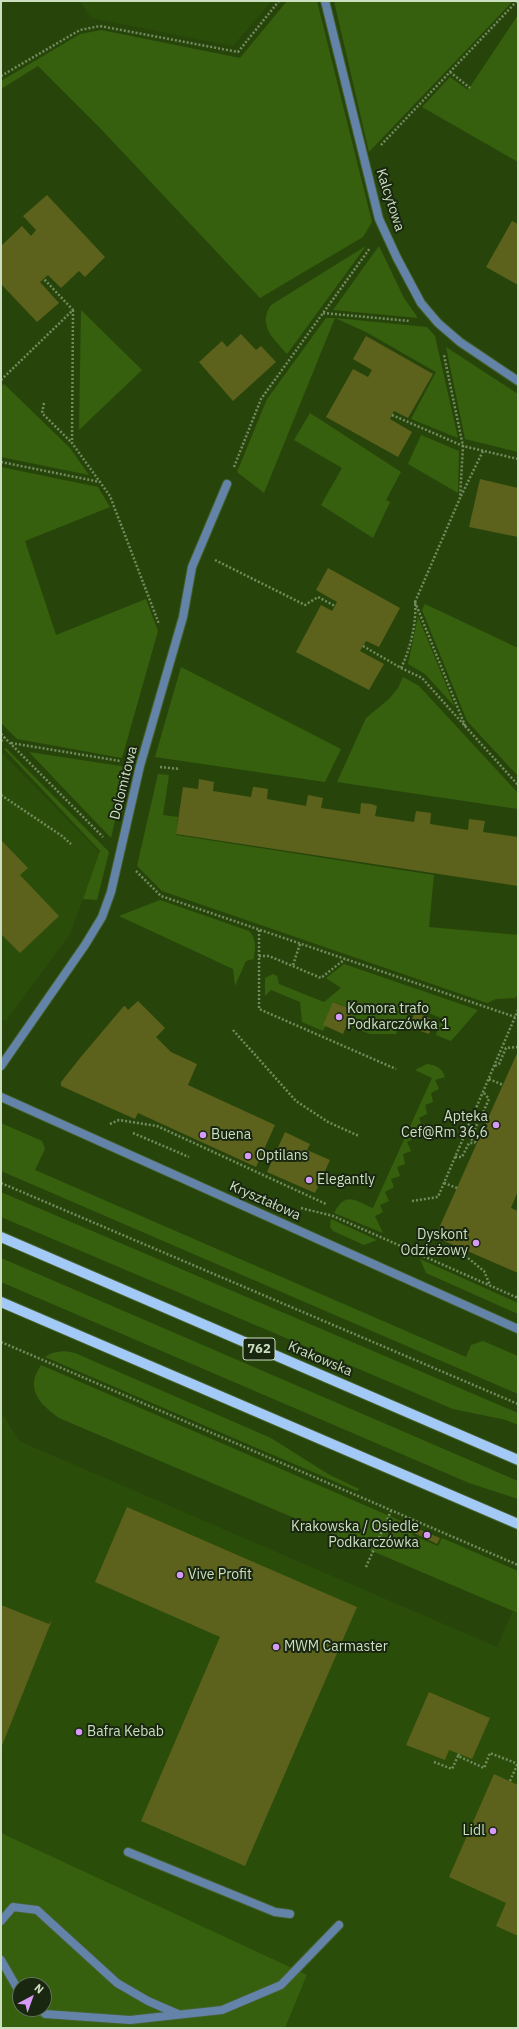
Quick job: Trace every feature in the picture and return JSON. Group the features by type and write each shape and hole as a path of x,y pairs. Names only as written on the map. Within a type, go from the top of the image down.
{"main road":[{"name":"Krakowska","path":"1,1237 518,1460"},
{"path":"1,1302 518,1524"}],"street":[{"name":"Kalcytowa","path":"325,1 364,163 383,230 421,303 438,323 460,342 518,381"},
{"name":"Dolomitowa","path":"1,1066 85,945 102,917 111,892 140,766 183,617 192,567 227,484"},
{"name":"Kryształowa","path":"1,1097 518,1329"},
{"path":"128,1852 275,1912 290,1914"},
{"path":"1,1921 13,1907 37,1910 117,1983 148,2002 179,2015"},
{"path":"52,2014 130,2020 222,2010 281,1984 339,1925"},
{"path":"1,1960 12,1979"}],"path":[{"path":"1,76 80,30 100,26 238,52 280,1"},
{"path":"364,163 517,1"},
{"path":"450,72 470,88"},
{"path":"227,484 261,399 383,230"},
{"path":"44,279 73,310 72,443"},
{"path":"1,380 73,310"},
{"path":"323,313 438,323 463,446 460,498"},
{"path":"44,402 42,413 72,443 110,496 162,631"},
{"path":"392,415 463,446 518,459"},
{"path":"401,668 407,657 416,610 415,602 460,498 483,451"},
{"path":"1,462 100,482"},
{"path":"461,482 467,484"},
{"path":"199,552 305,605 318,597 335,606"},
{"path":"415,602 466,728"},
{"path":"363,646 401,668 422,678 518,785"},
{"path":"1,734 161,896 514,1017"},
{"path":"1,741 5,737"},
{"path":"10,743 140,766"},
{"path":"1,794 62,836 71,844"},
{"path":"259,930 259,1009 396,1069"},
{"path":"293,965 300,944"},
{"path":"259,956 269,956 321,978 345,959"},
{"path":"412,1201 438,1197 518,1010"},
{"path":"233,1030 296,1101 328,1122 359,1136"},
{"path":"495,1066 499,1064 506,1048 518,1047"},
{"path":"489,1079 503,1085"},
{"path":"483,1092 489,1099 482,1115 487,1120"},
{"path":"455,1158 462,1157 469,1142 477,1143 471,1139 477,1124 472,1118"},
{"path":"120,1120 157,1126 326,1204"},
{"path":"105,1126 109,1128"},
{"path":"129,1132 137,1133 194,1159"},
{"path":"1,1182 518,1404"},
{"path":"444,1183 457,1188"},
{"path":"294,1205 333,1216 518,1298"},
{"path":"423,1256 438,1250 463,1254 484,1271 490,1285"},
{"path":"463,1254 465,1250"},
{"path":"1,1342 518,1565"},
{"path":"366,1567 391,1511"},
{"path":"434,1762 452,1769 458,1755 484,1768 490,1753 518,1763 510,1782"}],"shaded area":[{"path":"80,1 272,1 233,46 91,18"},
{"path":"287,1 317,1 372,222 363,237 260,298 100,128 38,66 1,89 1,81 80,34 101,30 240,58"},
{"path":"334,1 513,1 369,152"},
{"path":"518,15 518,162 422,107 450,77 468,90"},
{"path":"366,246 287,354 273,337 266,325 267,312 271,305"},
{"path":"379,246 404,298 418,318 333,310"},
{"path":"81,310 142,370 79,430"},
{"path":"326,318 335,318 264,493 237,472 267,399"},
{"path":"335,318 427,327 435,336 458,438 411,419 436,372 366,332"},
{"path":"446,347 518,394 518,452 465,439"},
{"path":"4,384 70,448 89,475 1,457 1,386"},
{"path":"310,413 401,472 386,500 390,502 373,538 321,505 342,468 294,440"},
{"path":"421,435 459,451 458,493 408,464"},
{"path":"1,467 98,487 110,507 25,541 56,635 146,599 158,631 122,758 17,739 1,723"},
{"path":"425,604 518,648 518,776 467,721 422,610"},
{"path":"418,616 455,707 425,674 408,664"},
{"path":"181,667 341,749 325,782 155,757"},
{"path":"403,677 419,686 518,793 518,809 337,782 366,718 389,699 398,688"},
{"path":"6,748 109,852 97,900 83,899 100,851 4,749"},
{"path":"1,752 100,853 70,934 6,1021 1,1019"},
{"path":"29,752 127,767 111,838"},
{"path":"158,774 169,775 163,815 178,817 176,835 434,875 429,927 518,935 518,995 515,998 496,999 487,1003 162,891 137,866"},
{"path":"160,900 249,931 252,934 255,948 254,959 246,961 235,986 233,969 119,916"},
{"path":"344,964 478,1010 451,1041 436,1035 441,1018 411,1006 406,1021 402,1019 396,1034 370,1034 347,1025 353,1010 334,1002 323,1031 302,1022 300,1002 271,990 265,996 265,978 273,974 277,976 279,984 324,1002 341,988 326,978"},
{"path":"427,1064 438,1068 442,1071 445,1077 435,1080 439,1089 431,1093 433,1102 425,1105 427,1114 419,1118 422,1126 414,1130 416,1137 407,1142 411,1151 403,1154 405,1164 397,1167 400,1176 391,1179 394,1187 385,1192 389,1201 380,1205 383,1212 375,1216 383,1233 334,1213 338,1206 347,1199 356,1200 373,1208 432,1078 415,1070"},
{"path":"1,1123 42,1141 45,1149 35,1170 466,1357 471,1345 483,1341 518,1356 518,1394 1,1171"},
{"path":"1,1192 518,1413 518,1425 506,1420 453,1409 1,1217"},
{"path":"331,1219 377,1240 364,1245 333,1231 330,1227"},
{"path":"1,1258 518,1481 518,1499 469,1483 1,1282"},
{"path":"420,1259 518,1303 518,1314 426,1273"},
{"path":"64,1351 75,1353 271,1438 328,1474 359,1489 357,1491 45,1357 52,1353"},
{"path":"41,1365 415,1527 412,1535 438,1546 442,1538 518,1571 518,1613 59,1418 42,1403 36,1394 34,1381"},
{"path":"1,1412 19,1441 497,1647 513,1611 401,1563 518,1580 518,2028 285,2028 307,1976 1,1836"},
{"path":"1,1833 307,1975 285,2028 1,2028"}],"building":[{"path":"47,195 105,257 85,277 79,271 61,288 48,275 40,282 59,303 37,322 1,284 1,246 22,226 31,236 36,230 23,216"},
{"path":"512,221 518,224 518,285 486,267"},
{"path":"241,334 256,350 261,346 276,362 233,401 199,362 222,341 227,347"},
{"path":"366,336 433,374 408,418 394,411 390,419 412,432 398,457 326,417 353,369 368,377 372,370 353,359"},
{"path":"480,479 518,488 518,537 469,527"},
{"path":"328,568 400,608 379,647 366,641 360,651 384,664 369,690 296,652 321,605 332,611 337,602 316,590"},
{"path":"199,779 214,782 213,791 251,797 253,787 268,789 267,799 306,806 308,795 323,798 321,808 360,814 361,803 371,804 377,806 375,816 414,822 416,811 431,813 430,824 468,830 469,819 485,821 483,832 518,837 518,886 176,834 183,787 198,789"},
{"path":"1,840 28,868 20,875 59,916 20,953 1,934"},
{"path":"138,1001 165,1028 156,1037 171,1052 197,1064 188,1085 275,1125 256,1167 138,1113 135,1119 61,1086 61,1082 123,1007 125,1006 128,1010"},
{"name":"Komora trafo Podkarczówka 1","path":"333,1002 353,1010 343,1034 323,1025"},
{"path":"415,1012 434,1020 429,1034 409,1027"},
{"path":"518,1051 518,1191 511,1208 518,1211 518,1273 435,1237"},
{"path":"285,1132 310,1144 307,1150 330,1160 315,1193 267,1172"},
{"path":"127,1507 357,1607 245,1866 141,1821 220,1637 95,1582"},
{"path":"416,1528 440,1538 437,1544 414,1533"},
{"path":"1,1605 49,1624 52,1620 1,1748"},
{"path":"429,1692 490,1718 472,1759 449,1750 445,1760 406,1745"},
{"name":"Lidl","path":"494,1774 518,1785 518,1936 496,1926 506,1903 449,1877"}],"place":[{"name":"Komora trafo Podkarczówka 1","path":"339,1017"},
{"name":"Apteka Cef@Rm 36,6","path":"496,1125"},
{"name":"Buena","path":"203,1135"},
{"name":"Optilans","path":"248,1156"},
{"name":"Elegantly","path":"309,1180"},
{"name":"Dyskont Odzieżowy","path":"476,1243"},
{"name":"Krakowska / Osiedle Podkarczówka","path":"427,1535"},
{"name":"Vive Profit","path":"180,1575"},
{"name":"MWM Carmaster","path":"276,1647"},
{"name":"Bafra Kebab","path":"79,1732"},
{"name":"Lidl","path":"493,1831"}]}
